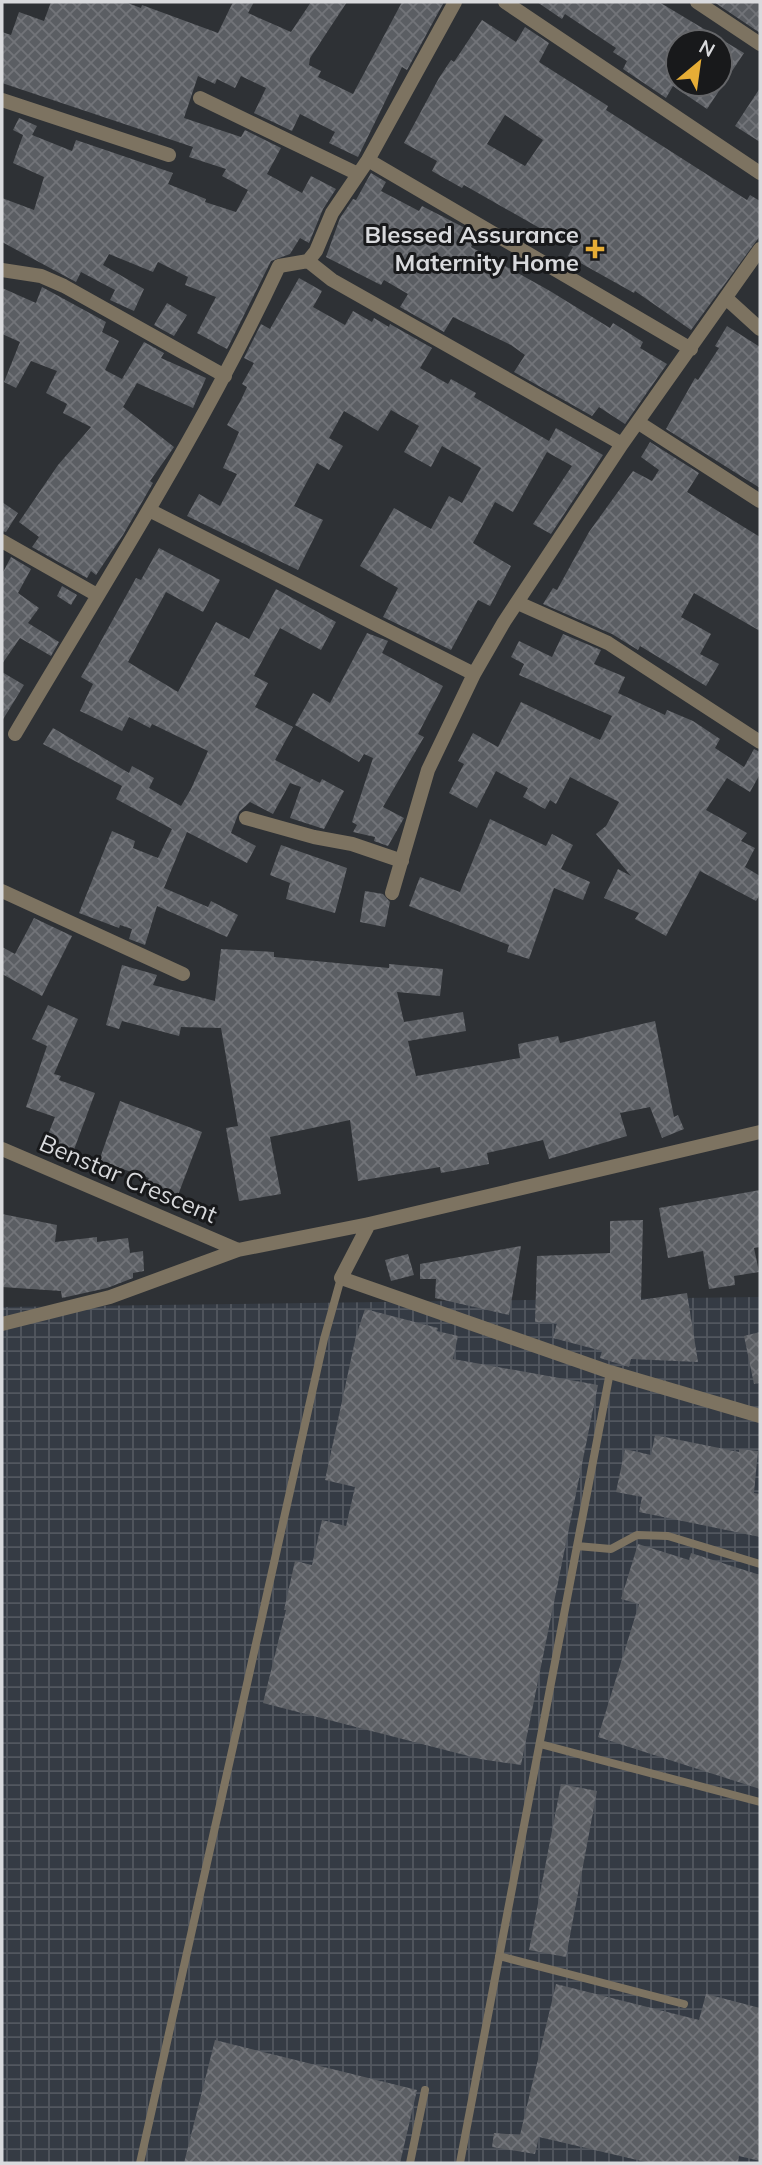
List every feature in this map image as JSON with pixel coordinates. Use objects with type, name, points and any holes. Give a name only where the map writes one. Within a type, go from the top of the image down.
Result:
[{"type":"street","points":[[15,734],[97,595],[151,511],[225,376],[279,266],[308,261],[316,251],[332,213],[368,160],[440,24],[455,2]]},
{"type":"street","points":[[505,2],[760,173]]},
{"type":"street","points":[[697,2],[760,44]]},
{"type":"street","points":[[200,99],[358,174]]},
{"type":"street","points":[[2,100],[169,155]]},
{"type":"street","points":[[368,160],[691,349]]},
{"type":"street","points":[[392,893],[428,770],[474,674],[622,444],[760,249]]},
{"type":"street","points":[[308,261],[332,280],[622,444]]},
{"type":"street","points":[[2,270],[41,276],[64,286],[225,376]]},
{"type":"street","points":[[727,299],[760,329]]},
{"type":"street","points":[[639,422],[760,501]]},
{"type":"street","points":[[151,511],[474,674]]},
{"type":"street","points":[[2,541],[97,595]]},
{"type":"street","points":[[518,603],[608,643],[760,742]]},
{"type":"street","points":[[246,818],[314,837],[352,844],[402,861]]},
{"type":"street","points":[[2,891],[183,974]]},
{"type":"street","points":[[2,1324],[110,1297],[238,1250],[369,1224],[760,1132]]},
{"type":"street","name":"Benstar Crescent","points":[[2,1149],[238,1250]]},
{"type":"street","points":[[369,1224],[341,1278],[610,1372],[760,1416]]},
{"type":"lane","points":[[140,2163],[174,2021],[240,1708],[324,1339],[341,1278]]},
{"type":"lane","points":[[460,2163],[610,1372]]},
{"type":"lane","points":[[577,1546],[611,1549],[637,1535],[668,1536],[760,1564]]},
{"type":"lane","points":[[540,1744],[760,1802]]},
{"type":"lane","points":[[499,1956],[684,2004]]},
{"type":"lane","points":[[410,2163],[425,2090]]},
{"type":"shaded area","points":[[760,1297],[760,2163],[2,2163],[2,1307]]},
{"type":"building","points":[[51,2],[125,2],[141,8],[142,5],[218,33],[233,2],[254,2],[248,13],[291,32],[311,2],[347,2],[310,58],[309,65],[321,71],[318,77],[353,94],[402,2],[444,2],[407,70],[402,67],[358,157],[329,143],[335,132],[300,114],[292,131],[254,113],[266,88],[241,76],[235,88],[217,79],[215,84],[198,76],[184,118],[241,137],[245,130],[281,148],[267,174],[302,193],[311,176],[336,189],[323,209],[309,243],[300,238],[290,254],[271,261],[227,349],[197,333],[216,297],[185,285],[188,277],[158,262],[153,272],[109,254],[103,265],[144,289],[134,311],[110,300],[115,290],[81,272],[76,282],[2,242],[2,198],[34,210],[44,177],[13,163],[23,135],[13,130],[19,118],[37,126],[32,135],[72,151],[76,140],[173,173],[168,184],[206,199],[205,202],[236,212],[248,190],[222,176],[226,169],[189,157],[193,147],[2,83],[2,32],[11,35],[19,12],[44,21]]},
{"type":"building","points":[[537,2],[659,2],[702,28],[664,28],[664,97],[623,69],[627,61],[613,52],[616,48],[565,14],[562,19]]},
{"type":"building","points":[[714,2],[760,2],[760,33]]},
{"type":"building","points":[[482,20],[516,42],[525,27],[549,43],[539,62],[608,106],[606,110],[747,200],[750,195],[760,201],[760,236],[691,330],[635,291],[634,293],[568,256],[573,247],[464,185],[462,188],[432,171],[437,161],[404,143],[439,78],[451,60],[454,62]],"holes":[[[505,115],[543,140],[525,166],[487,144]]]},
{"type":"building","points":[[734,47],[744,53],[734,68]]},
{"type":"building","points":[[760,88],[760,142],[735,126]]},
{"type":"building","points":[[691,98],[714,98],[707,109]]},
{"type":"building","points":[[371,173],[386,182],[381,191],[419,211],[422,206],[465,228],[477,236],[471,247],[610,328],[613,323],[643,342],[640,348],[667,364],[625,424],[599,407],[592,416],[514,372],[525,355],[511,345],[453,317],[444,332],[400,307],[408,294],[384,280],[381,285],[326,257],[340,218],[353,199],[356,200]]},
{"type":"building","points":[[299,278],[322,291],[313,307],[345,325],[353,311],[372,322],[374,318],[389,327],[390,324],[432,348],[420,368],[448,384],[451,379],[476,393],[474,397],[549,441],[556,428],[603,455],[551,534],[533,524],[572,466],[547,452],[513,512],[495,502],[473,543],[511,566],[490,606],[478,600],[451,650],[383,617],[398,588],[360,566],[394,508],[431,529],[449,496],[462,503],[481,468],[442,446],[431,467],[404,452],[419,426],[391,410],[378,431],[344,411],[329,438],[343,446],[329,470],[317,463],[294,506],[323,520],[298,570],[187,516],[199,494],[220,506],[237,474],[223,468],[239,432],[227,425],[247,387],[242,384],[254,363],[244,358],[261,324],[270,329]]},
{"type":"building","points":[[42,287],[106,322],[102,332],[119,341],[105,370],[122,379],[144,342],[164,353],[161,358],[206,378],[193,408],[137,383],[123,407],[174,447],[150,481],[153,483],[123,535],[96,575],[91,571],[87,578],[32,547],[39,537],[19,522],[58,465],[91,427],[63,413],[67,404],[46,393],[57,371],[31,361],[16,388],[4,382],[20,342],[2,334],[2,288],[36,303]]},
{"type":"building","points":[[167,303],[187,315],[174,336],[154,325]]},
{"type":"building","points":[[727,326],[760,347],[760,488],[666,429],[695,378],[698,380],[719,348],[715,346]]},
{"type":"building","points":[[650,442],[699,473],[687,492],[760,537],[760,631],[694,593],[681,617],[711,634],[700,654],[719,664],[706,686],[640,646],[638,650],[612,634],[543,604],[553,588],[557,590],[589,532],[633,471],[652,481],[659,470],[641,457]]},
{"type":"building","points":[[2,502],[18,513],[6,532],[2,531]]},
{"type":"building","points":[[159,548],[220,580],[203,612],[166,592],[128,662],[178,692],[216,622],[249,639],[276,589],[336,622],[321,650],[280,628],[254,676],[268,683],[255,707],[293,727],[275,760],[320,783],[322,779],[344,791],[324,829],[290,818],[301,787],[290,783],[273,814],[250,802],[239,812],[231,833],[256,846],[247,863],[187,832],[164,888],[208,907],[211,901],[238,915],[227,937],[157,906],[145,945],[129,939],[132,929],[120,925],[119,928],[79,913],[112,831],[135,841],[133,848],[158,858],[172,829],[116,799],[122,786],[43,744],[53,728],[129,773],[132,766],[154,778],[149,788],[181,806],[208,751],[152,724],[150,728],[129,717],[122,731],[80,711],[93,684],[81,677],[136,578],[141,580]]},
{"type":"building","points":[[11,557],[31,569],[18,593],[39,608],[28,623],[59,642],[51,656],[20,638],[2,664],[2,574]]},
{"type":"building","points":[[62,586],[77,595],[71,605],[57,596]]},
{"type":"building","points":[[367,633],[388,641],[382,653],[443,686],[418,734],[424,737],[383,807],[404,818],[388,846],[374,841],[375,837],[353,832],[357,825],[352,822],[373,758],[364,754],[359,762],[295,725],[313,693],[330,703]]},
{"type":"building","points":[[563,634],[601,650],[594,664],[625,677],[618,693],[665,715],[667,710],[693,721],[720,739],[715,748],[744,767],[754,749],[760,752],[760,774],[750,792],[727,778],[706,810],[747,833],[741,841],[755,848],[745,867],[760,876],[760,894],[756,901],[700,871],[666,936],[635,919],[639,913],[604,898],[618,869],[631,876],[596,834],[606,826],[619,802],[570,777],[556,804],[550,800],[545,809],[523,797],[528,788],[496,771],[477,808],[449,793],[464,764],[458,761],[473,733],[498,747],[521,702],[600,740],[612,716],[519,675],[524,664],[511,657],[519,641],[552,657]]},
{"type":"building","points":[[2,672],[24,685],[2,721]]},
{"type":"building","points":[[490,819],[546,846],[552,834],[573,845],[561,869],[590,882],[583,900],[554,888],[529,959],[507,952],[509,945],[409,906],[420,877],[460,892]]},
{"type":"building","points":[[281,845],[347,868],[335,913],[286,899],[290,883],[270,875]]},
{"type":"building","points":[[365,891],[383,894],[390,902],[385,927],[360,922]]},
{"type":"building","points":[[34,918],[72,936],[42,996],[2,974],[2,947],[15,954]]},
{"type":"building","points":[[221,949],[274,952],[274,957],[389,968],[389,964],[443,969],[440,996],[397,992],[404,1022],[463,1012],[466,1031],[408,1041],[416,1076],[520,1058],[518,1044],[558,1036],[560,1043],[655,1021],[674,1117],[678,1115],[684,1129],[662,1138],[650,1107],[620,1113],[627,1136],[549,1159],[543,1140],[487,1153],[489,1164],[441,1173],[440,1167],[358,1181],[350,1120],[270,1137],[281,1194],[239,1201],[226,1128],[238,1126],[221,1028],[181,1027],[179,1036],[122,1021],[119,1029],[106,1025],[122,965],[157,975],[153,985],[215,1001]]},
{"type":"building","points":[[48,1005],[78,1019],[54,1074],[61,1076],[59,1080],[95,1093],[72,1155],[44,1145],[55,1117],[26,1107],[47,1046],[32,1039]]},
{"type":"building","points":[[120,1101],[202,1132],[178,1195],[146,1183],[149,1178],[99,1161]]},
{"type":"building","points":[[760,1190],[760,1247],[754,1248],[759,1272],[734,1276],[735,1285],[709,1289],[703,1251],[668,1258],[659,1208]]},
{"type":"building","points":[[2,1214],[57,1225],[55,1242],[97,1237],[97,1242],[128,1238],[130,1253],[143,1251],[144,1271],[133,1273],[133,1278],[107,1288],[62,1298],[61,1291],[2,1287]]},
{"type":"building","points":[[643,1220],[641,1300],[687,1293],[698,1362],[631,1359],[629,1367],[600,1358],[602,1351],[553,1338],[557,1323],[535,1322],[537,1256],[610,1253],[610,1221]]},
{"type":"building","points":[[521,1246],[509,1315],[435,1298],[436,1279],[420,1279],[420,1264]]},
{"type":"building","points":[[408,1254],[414,1275],[391,1281],[385,1260]]},
{"type":"building","points":[[365,1309],[438,1328],[437,1331],[458,1336],[453,1359],[598,1385],[521,1765],[480,1759],[263,1703],[295,1561],[312,1565],[322,1520],[346,1526],[355,1487],[325,1480],[356,1336]]},
{"type":"building","points":[[760,1332],[760,1383],[754,1384],[744,1336]]},
{"type":"building","points":[[655,1435],[739,1452],[739,1449],[758,1451],[754,1493],[760,1494],[760,1537],[639,1512],[642,1497],[616,1492],[625,1449],[651,1455]]},
{"type":"building","points":[[638,1544],[689,1560],[691,1553],[760,1575],[760,1789],[598,1737],[639,1604],[621,1599]]},
{"type":"building","points":[[561,1784],[597,1791],[566,1957],[529,1950]]},
{"type":"building","points":[[556,1984],[699,2020],[706,1994],[760,2008],[760,2161],[739,2156],[738,2163],[650,2163],[539,2137],[535,2154],[492,2147],[494,2133],[520,2135]]},
{"type":"building","points":[[215,2040],[417,2090],[400,2163],[184,2163]]},
{"type":"place","name":"Blessed Assurance Maternity Home","points":[[595,249]]}]
